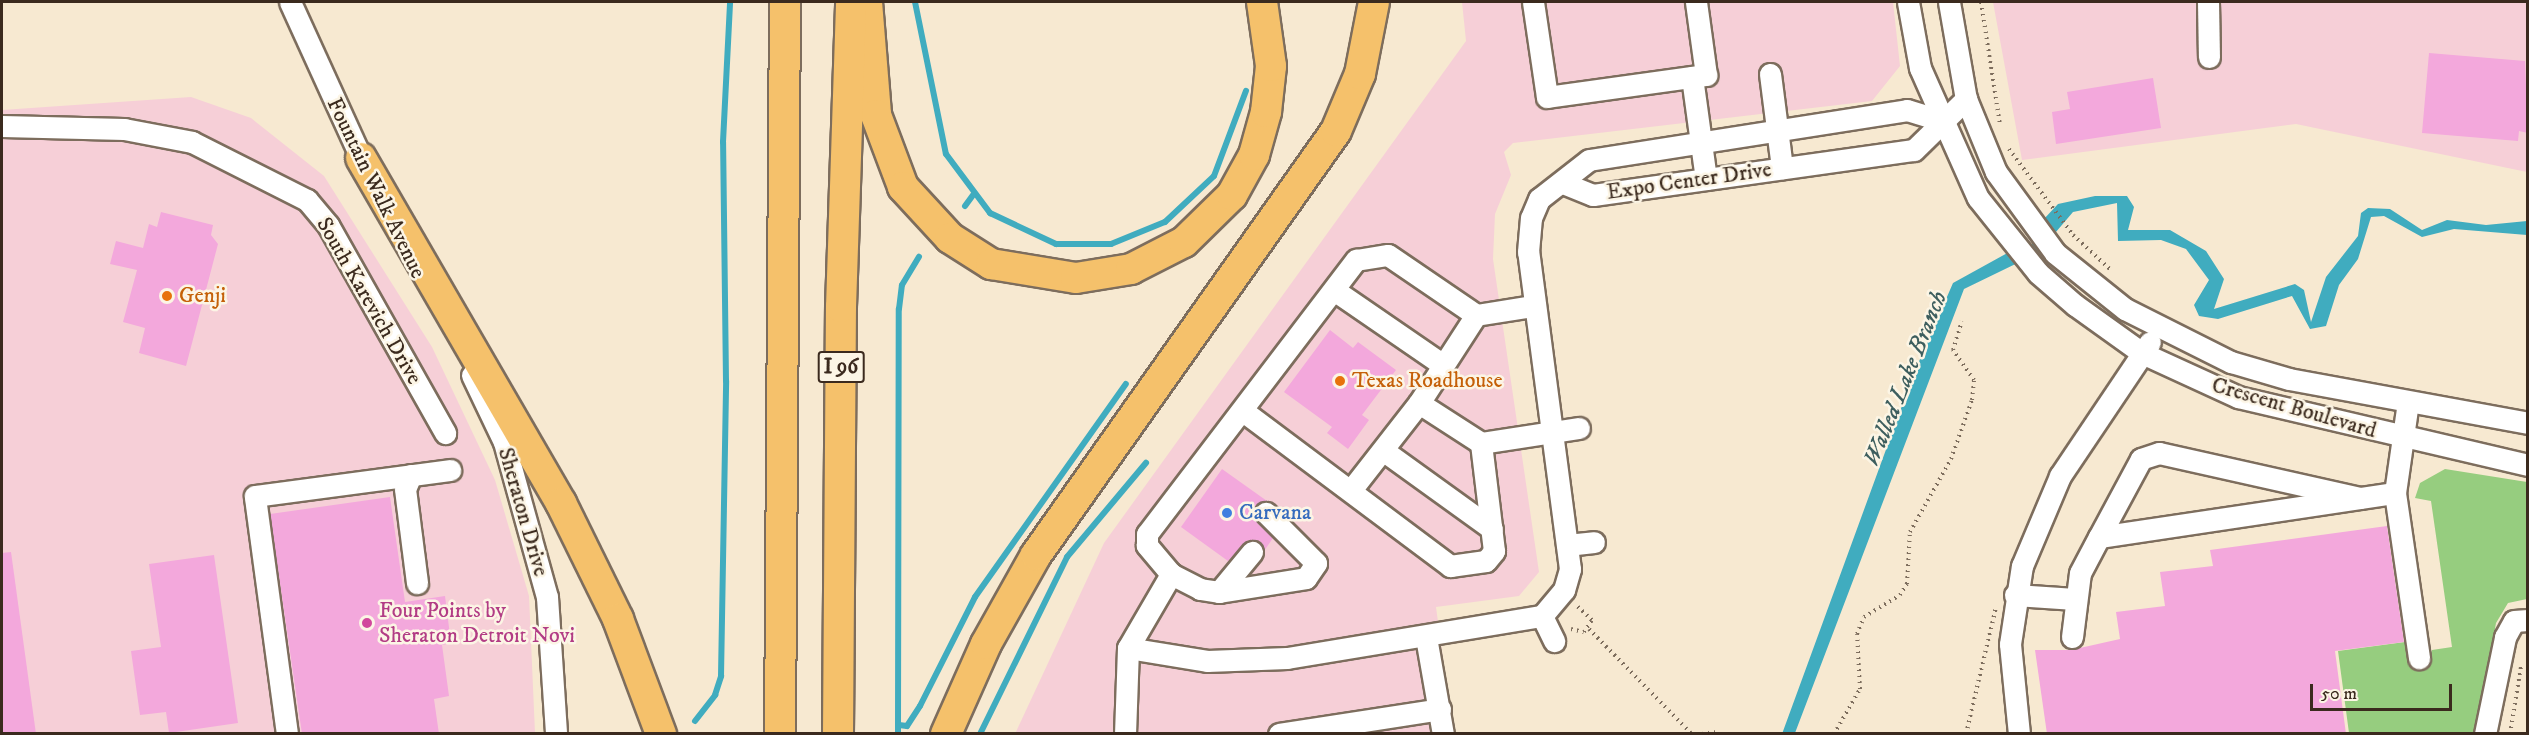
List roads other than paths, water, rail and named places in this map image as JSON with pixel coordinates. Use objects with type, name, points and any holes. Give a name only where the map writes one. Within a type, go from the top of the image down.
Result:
[{"type":"highway","points":[[771,2],[784,62]]},
{"type":"highway","name":"I 96","points":[[780,734],[785,2]]},
{"type":"highway","name":"I 96","points":[[837,734],[841,307],[851,2]]},
{"type":"highway","points":[[867,2],[876,115],[903,187],[950,238],[992,264],[1076,278],[1131,269],[1184,242],[1232,195],[1254,155],[1266,112],[1271,66],[1262,2]]},
{"type":"highway","points":[[946,734],[986,644],[1036,555],[1336,130],[1360,74],[1374,2]]},
{"type":"highway","points":[[361,158],[561,503],[618,619],[661,734]]},
{"type":"street","name":"Fountain Walk Avenue","points":[[290,2],[383,212],[470,370]]},
{"type":"street","points":[[1533,2],[1547,97],[1706,75],[1696,2]]},
{"type":"street","name":"Crescent Boulevard","points":[[1908,2],[1919,64],[1939,120],[1978,198],[2038,273],[2075,305],[2142,353],[2238,397],[2528,465]]},
{"type":"street","name":"Crescent Boulevard","points":[[1949,2],[1966,99],[2004,186],[2055,253],[2092,285],[2159,328],[2231,362],[2289,379],[2528,423]]},
{"type":"street","points":[[2208,2],[2210,57]]},
{"type":"street","points":[[1770,74],[1782,168]]},
{"type":"street","points":[[1692,77],[1706,179]]},
{"type":"street","name":"Expo Center Drive","points":[[1939,120],[1907,110],[1589,160],[1563,183],[1593,195],[1914,150],[1939,120],[1966,99]]},
{"type":"street","name":"South Karevich Drive","points":[[2,126],[124,129],[192,142],[307,200],[328,225],[445,433]]},
{"type":"street","points":[[1128,648],[1226,661],[1287,658],[1426,637],[1542,616],[1564,590],[1567,545],[1533,306],[1531,218],[1539,199],[1563,183]]},
{"type":"street","points":[[1266,513],[1304,545],[1316,563],[1313,573],[1219,592],[1200,589],[1171,573],[1147,545],[1147,534],[1356,260],[1388,255],[1476,315],[1533,306]]},
{"type":"street","points":[[1334,290],[1443,365]]},
{"type":"street","points":[[1351,490],[1384,451],[1419,403],[1476,315]]},
{"type":"street","points":[[2019,734],[2010,644],[2015,595],[2037,520],[2060,476],[2159,328]]},
{"type":"street","name":"Sheraton Drive","points":[[470,370],[504,442],[547,597],[556,734]]},
{"type":"street","points":[[2408,402],[2395,493],[2419,658]]},
{"type":"street","points":[[1419,403],[1481,443],[1579,428]]},
{"type":"street","points":[[1243,411],[1450,566],[1486,561],[1494,551],[1481,443]]},
{"type":"street","points":[[1384,451],[1492,529]]},
{"type":"street","points":[[2072,637],[2075,599],[2099,537],[2141,459],[2159,453],[2360,498]]},
{"type":"street","points":[[287,734],[255,496],[450,470]]},
{"type":"street","points":[[411,475],[405,489],[417,583]]},
{"type":"street","points":[[2099,537],[2395,493]]},
{"type":"street","points":[[1567,545],[1594,542]]},
{"type":"street","points":[[1219,592],[1252,552]]},
{"type":"street","points":[[1125,734],[1128,648],[1171,573]]},
{"type":"street","points":[[2015,595],[2075,599]]},
{"type":"street","points":[[1542,616],[1554,641]]},
{"type":"street","points":[[2485,734],[2505,637],[2514,621],[2528,620]]},
{"type":"street","points":[[1426,637],[1443,734]]},
{"type":"street","points":[[1279,734],[1440,709]]},
{"type":"water","points":[[2095,196],[2127,196],[2134,207],[2128,230],[2170,230],[2206,251],[2224,279],[2214,309],[2295,284],[2304,290],[2311,322],[2326,277],[2358,236],[2361,213],[2368,208],[2390,209],[2422,230],[2447,220],[2486,225],[2527,221],[2527,235],[2454,229],[2422,237],[2384,216],[2371,217],[2358,259],[2339,285],[2326,326],[2310,329],[2292,296],[2218,319],[2199,316],[2194,305],[2209,280],[2186,249],[2161,240],[2118,241],[2117,203],[2073,212],[2038,253],[1964,289],[1795,733],[1782,734],[1914,373],[1953,283],[2011,251],[2030,248],[2043,220],[2058,204]]},
{"type":"waterway","points":[[695,721],[715,695],[721,676],[726,381],[723,142],[730,2]]},
{"type":"waterway","points":[[915,2],[946,154],[990,213],[1056,244],[1111,244],[1165,222],[1214,176],[1246,91]]},
{"type":"waterway","points":[[965,206],[973,195]]},
{"type":"waterway","points":[[898,734],[899,309],[902,285],[919,257]]},
{"type":"waterway","points":[[899,725],[907,726],[920,706],[975,597],[1126,384]]},
{"type":"waterway","points":[[980,734],[1067,557],[1146,463]]},
{"type":"place","name":"Genji","points":[[167,296]]},
{"type":"place","name":"Texas Roadhouse","points":[[1340,381]]},
{"type":"place","name":"Carvana","points":[[1227,513]]},
{"type":"place","name":"Four Points by Sheraton Detroit Novi","points":[[367,623]]},
{"type":"water label","name":"Walled Lake Branch","points":[[1906,379]]}]
